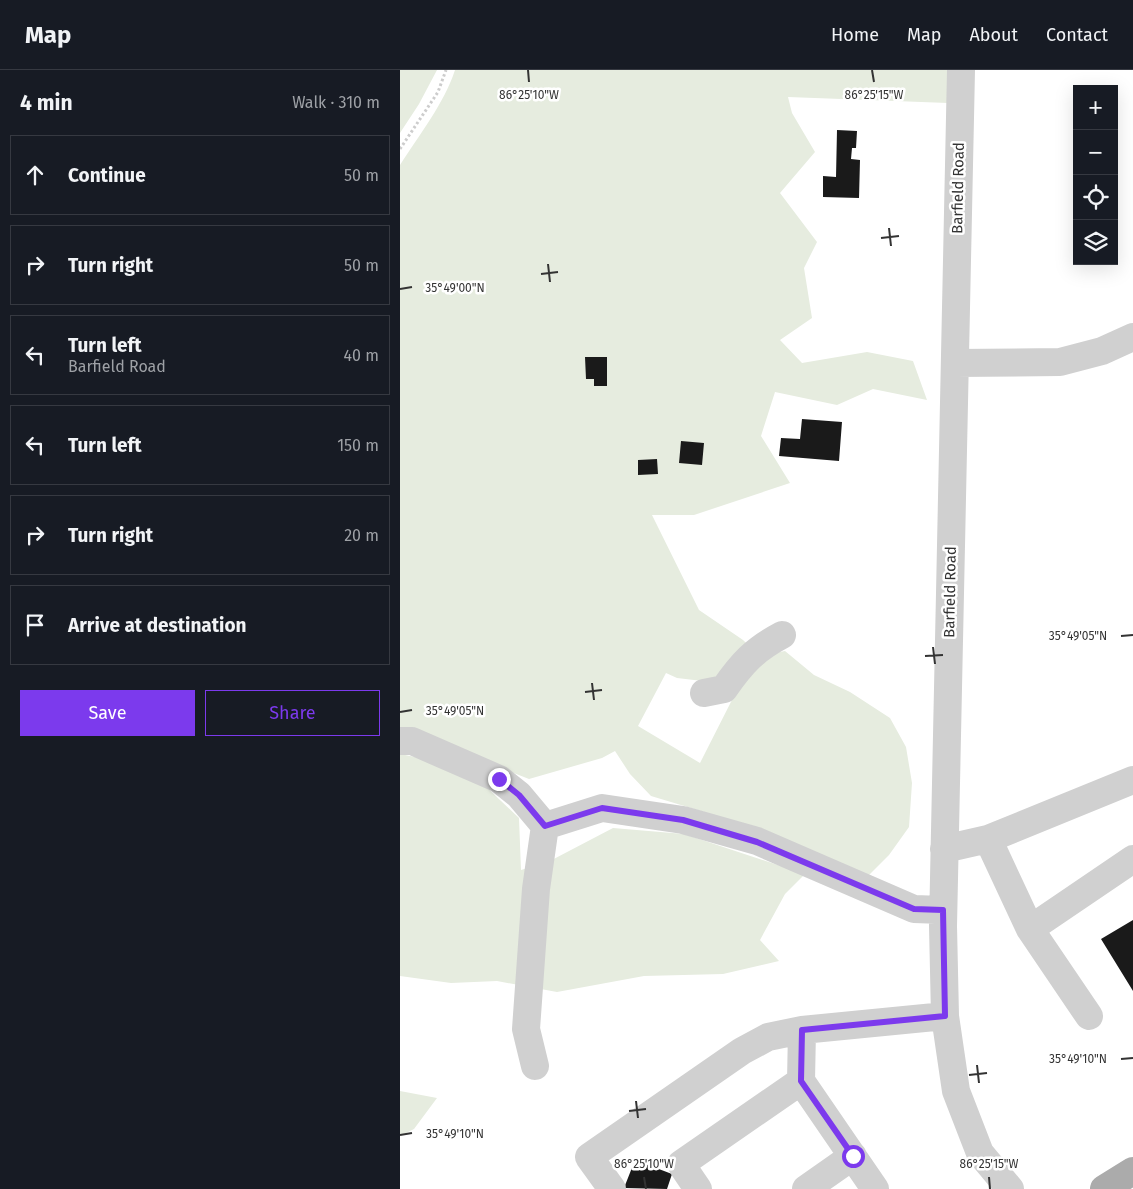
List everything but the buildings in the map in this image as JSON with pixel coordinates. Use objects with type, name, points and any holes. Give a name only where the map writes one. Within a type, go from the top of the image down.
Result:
[{"type":"main road","points":[[1104,1189],[1133,1170]]},
{"type":"street","name":"Barfield Road","points":[[961,70],[944,849],[945,1016],[956,1091],[980,1153],[1010,1189]]},
{"type":"street","points":[[954,363],[1060,362],[1102,351],[1133,337]]},
{"type":"street","points":[[704,693],[724,689],[740,666],[758,648],[782,635]]},
{"type":"street","points":[[400,741],[412,741],[499,779],[519,795],[545,826],[536,889],[526,1029],[535,1066]]},
{"type":"street","points":[[944,849],[988,838],[1133,780]]},
{"type":"street","points":[[545,826],[602,808],[683,820],[757,842],[914,909],[943,910]]},
{"type":"street","points":[[988,838],[1030,929],[1089,1016]]},
{"type":"street","points":[[1030,929],[1133,859]]},
{"type":"street","points":[[612,1189],[589,1157],[742,1051],[768,1037],[802,1030],[945,1016]]},
{"type":"street","points":[[802,1030],[801,1081],[875,1189]]},
{"type":"street","points":[[698,1189],[681,1164],[801,1081]]},
{"type":"street","points":[[822,1184],[853,1156]]},
{"type":"path","points":[[400,149],[438,92],[446,70]]},
{"type":"shaded area","points":[[400,70],[437,70],[419,104],[400,133]]},
{"type":"shaded area","points":[[455,70],[948,70],[948,103],[788,97],[792,113],[815,152],[780,193],[817,242],[804,268],[812,318],[780,340],[802,363],[867,352],[913,361],[927,400],[873,389],[837,405],[775,392],[761,436],[790,483],[694,515],[652,515],[699,610],[743,640],[760,656],[785,651],[814,675],[850,692],[890,718],[906,747],[912,783],[909,827],[889,855],[863,881],[751,826],[651,796],[630,774],[615,751],[602,758],[529,779],[400,729],[400,165],[451,82]],"holes":[[[666,673],[677,678],[711,682],[735,694],[700,763],[638,726]]]},
{"type":"shaded area","points":[[400,754],[425,759],[481,782],[519,818],[521,870],[548,862],[613,828],[684,834],[805,874],[785,894],[760,940],[779,961],[723,974],[644,976],[557,992],[497,981],[451,983],[400,976]]},
{"type":"shaded area","points":[[400,1091],[437,1098],[414,1129],[400,1136]]},
{"type":"route","points":[[499,779],[519,795],[545,826],[602,808],[683,820],[757,842],[914,909],[943,910],[945,1016],[878,1021],[802,1030],[801,1081],[853,1156]]}]
